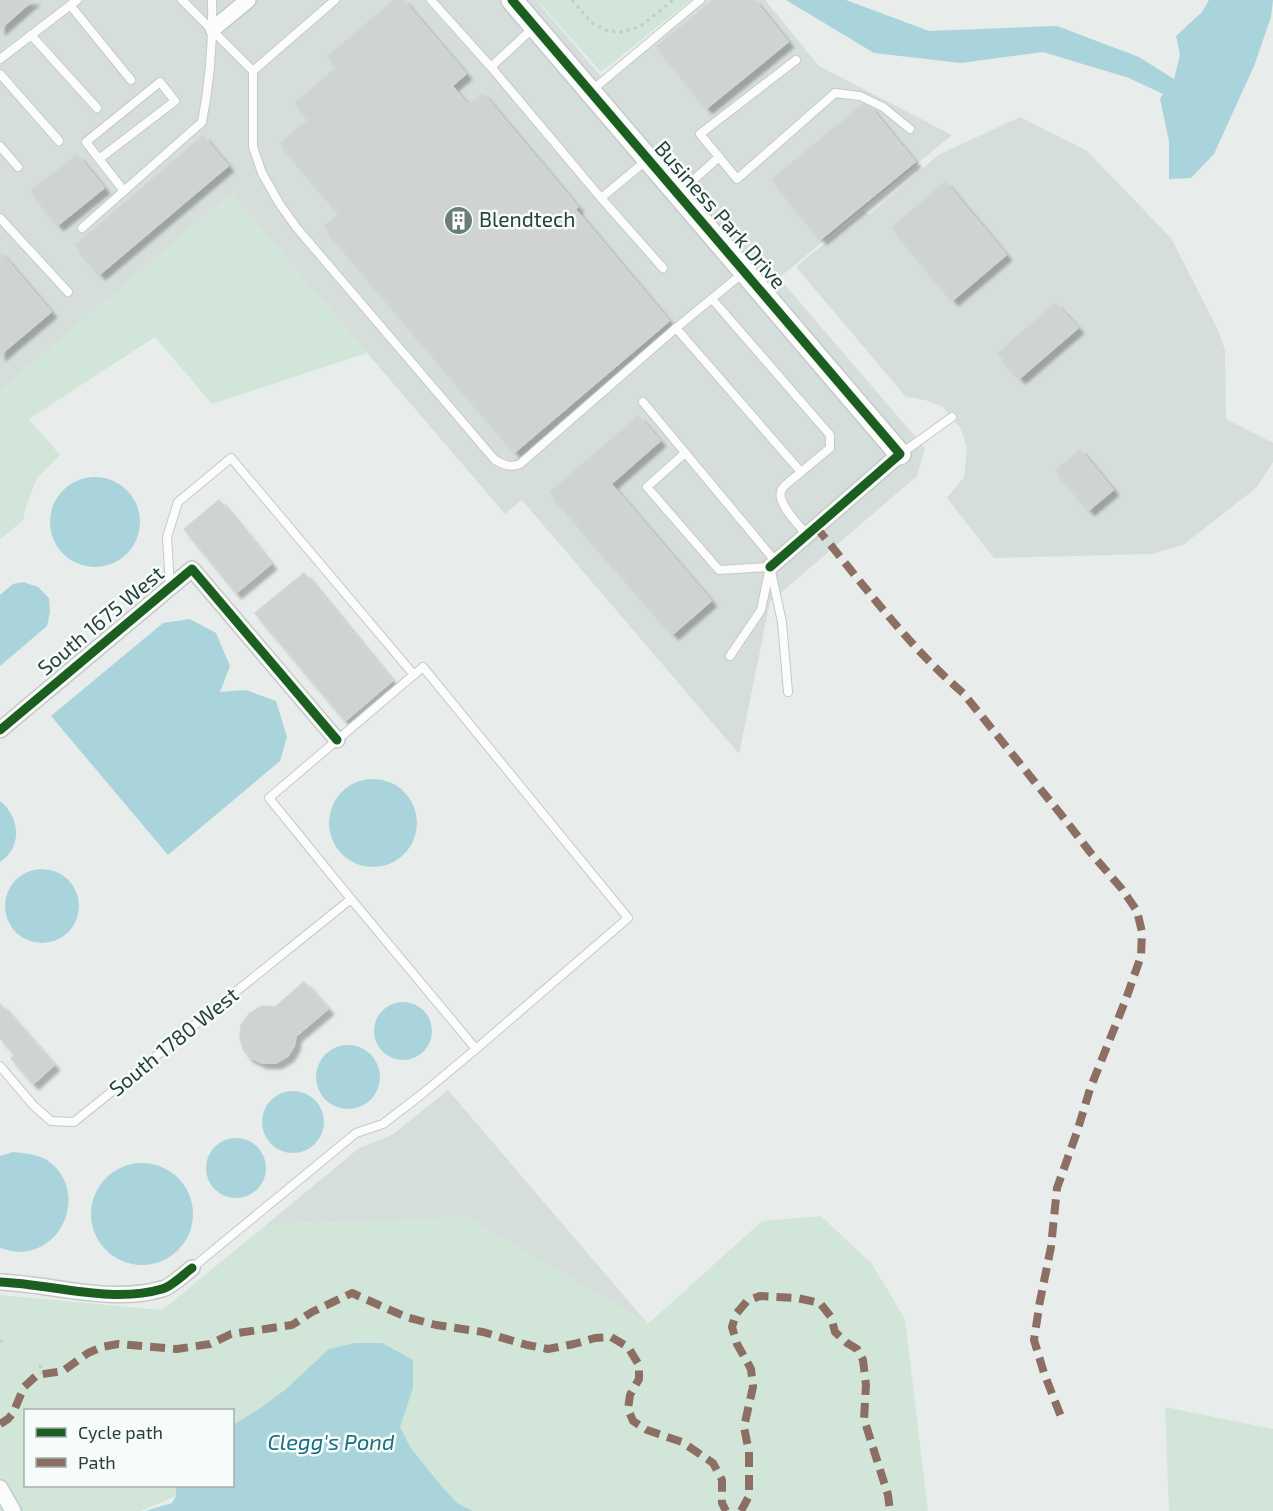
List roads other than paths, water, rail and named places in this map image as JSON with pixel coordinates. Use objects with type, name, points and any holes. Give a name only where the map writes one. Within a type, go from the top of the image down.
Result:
[{"type":"street","points":[[213,30],[248,0]]},
{"type":"street","name":"Business Park Drive","points":[[512,0],[900,454]]},
{"type":"street","points":[[773,565],[900,454]]},
{"type":"street","name":"South 1675 West","points":[[0,730],[192,568],[338,740]]},
{"type":"street","points":[[0,1282],[124,1295],[164,1289],[192,1268]]},
{"type":"street","points":[[0,1488],[13,1511]]},
{"type":"lane","points":[[182,0],[253,71],[253,147],[262,173],[279,203],[296,227],[495,460],[504,465],[520,464],[676,328],[745,272]]},
{"type":"lane","points":[[82,228],[202,122],[213,30],[212,0]]},
{"type":"lane","points":[[253,71],[335,0]]},
{"type":"lane","points":[[431,0],[663,268]]},
{"type":"lane","points":[[591,92],[700,0]]},
{"type":"lane","points":[[0,59],[74,2],[131,81]]},
{"type":"lane","points":[[491,67],[534,26]]},
{"type":"lane","points":[[31,35],[97,108]]},
{"type":"lane","points":[[796,60],[700,134],[737,178],[835,93],[860,96],[884,107],[910,129]]},
{"type":"lane","points":[[0,74],[59,141]]},
{"type":"lane","points":[[99,159],[175,101],[160,82],[86,142],[99,159],[124,191]]},
{"type":"lane","points":[[0,146],[18,167]]},
{"type":"lane","points":[[678,194],[718,158]]},
{"type":"lane","points":[[601,198],[648,159]]},
{"type":"lane","points":[[0,218],[68,292]]},
{"type":"lane","points":[[712,299],[830,435],[830,448],[782,489],[780,495],[782,503],[807,535]]},
{"type":"lane","points":[[676,328],[801,472]]},
{"type":"lane","points":[[642,402],[773,565],[782,622],[788,692]]},
{"type":"lane","points":[[900,454],[952,417]]},
{"type":"lane","points":[[685,453],[647,487],[719,570],[773,565]]},
{"type":"lane","points":[[170,587],[167,537],[178,502],[231,458],[414,675]]},
{"type":"lane","points":[[730,656],[760,610],[773,565]]},
{"type":"lane","points":[[192,1268],[356,1133],[383,1124],[422,1095],[476,1049],[628,918],[423,667],[268,798],[476,1049]]},
{"type":"lane","name":"South 1780 West","points":[[0,1066],[33,1105],[51,1121],[75,1122],[351,899]]},
{"type":"water","points":[[786,0],[846,0],[929,31],[1057,26],[1139,57],[1174,79],[1180,55],[1176,36],[1202,12],[1209,0],[1273,0],[1271,17],[1254,66],[1214,154],[1191,178],[1169,179],[1169,141],[1160,99],[1163,94],[1129,78],[1043,52],[961,63],[874,53]]},
{"type":"water","points":[[95,477],[112,480],[127,490],[137,505],[140,522],[137,539],[127,554],[112,564],[95,567],[78,564],[63,554],[53,539],[50,522],[53,505],[63,490],[78,480]]},
{"type":"water","points":[[23,582],[38,587],[49,598],[50,612],[47,626],[0,666],[0,595],[13,584]]},
{"type":"water","points":[[190,619],[216,633],[230,666],[220,692],[246,690],[276,701],[287,737],[280,761],[168,855],[51,716],[163,623]]},
{"type":"water","points":[[364,779],[382,779],[398,786],[410,798],[417,814],[417,832],[410,848],[398,860],[382,867],[364,867],[348,860],[336,848],[329,832],[329,814],[336,798],[348,786]]},
{"type":"water","points":[[0,801],[12,815],[16,832],[13,848],[0,862]]},
{"type":"water","points":[[42,869],[56,872],[68,880],[76,892],[79,906],[76,920],[68,932],[56,940],[42,943],[28,940],[16,932],[8,920],[5,906],[8,892],[16,880],[28,872]]},
{"type":"water","points":[[397,1002],[409,1002],[424,1010],[432,1025],[432,1037],[424,1052],[409,1060],[397,1060],[382,1052],[374,1037],[374,1025],[382,1010]]},
{"type":"water","points":[[348,1045],[366,1051],[374,1059],[380,1077],[374,1095],[366,1103],[348,1109],[330,1103],[322,1095],[316,1077],[322,1059],[330,1051]]},
{"type":"water","points":[[293,1091],[315,1100],[324,1122],[315,1144],[293,1153],[271,1144],[262,1122],[271,1100]]},
{"type":"water","points":[[236,1138],[257,1147],[266,1168],[257,1189],[236,1198],[215,1189],[206,1168],[215,1147]]},
{"type":"water","points":[[13,1152],[45,1159],[58,1170],[66,1184],[69,1200],[60,1229],[49,1241],[35,1249],[18,1252],[0,1248],[0,1156]]},
{"type":"water","points":[[142,1163],[162,1167],[178,1178],[189,1194],[193,1214],[189,1234],[178,1250],[162,1261],[142,1265],[122,1261],[106,1250],[95,1234],[91,1214],[95,1194],[106,1178],[122,1167]]},
{"type":"water","name":"Clegg's Pond","points":[[355,1343],[382,1343],[413,1360],[413,1388],[400,1427],[410,1447],[442,1487],[457,1503],[473,1511],[145,1511],[172,1503],[176,1496],[176,1487],[234,1487],[234,1424],[286,1389],[329,1349]]},
{"type":"place","name":"Blendtech","points":[[458,220]]}]
